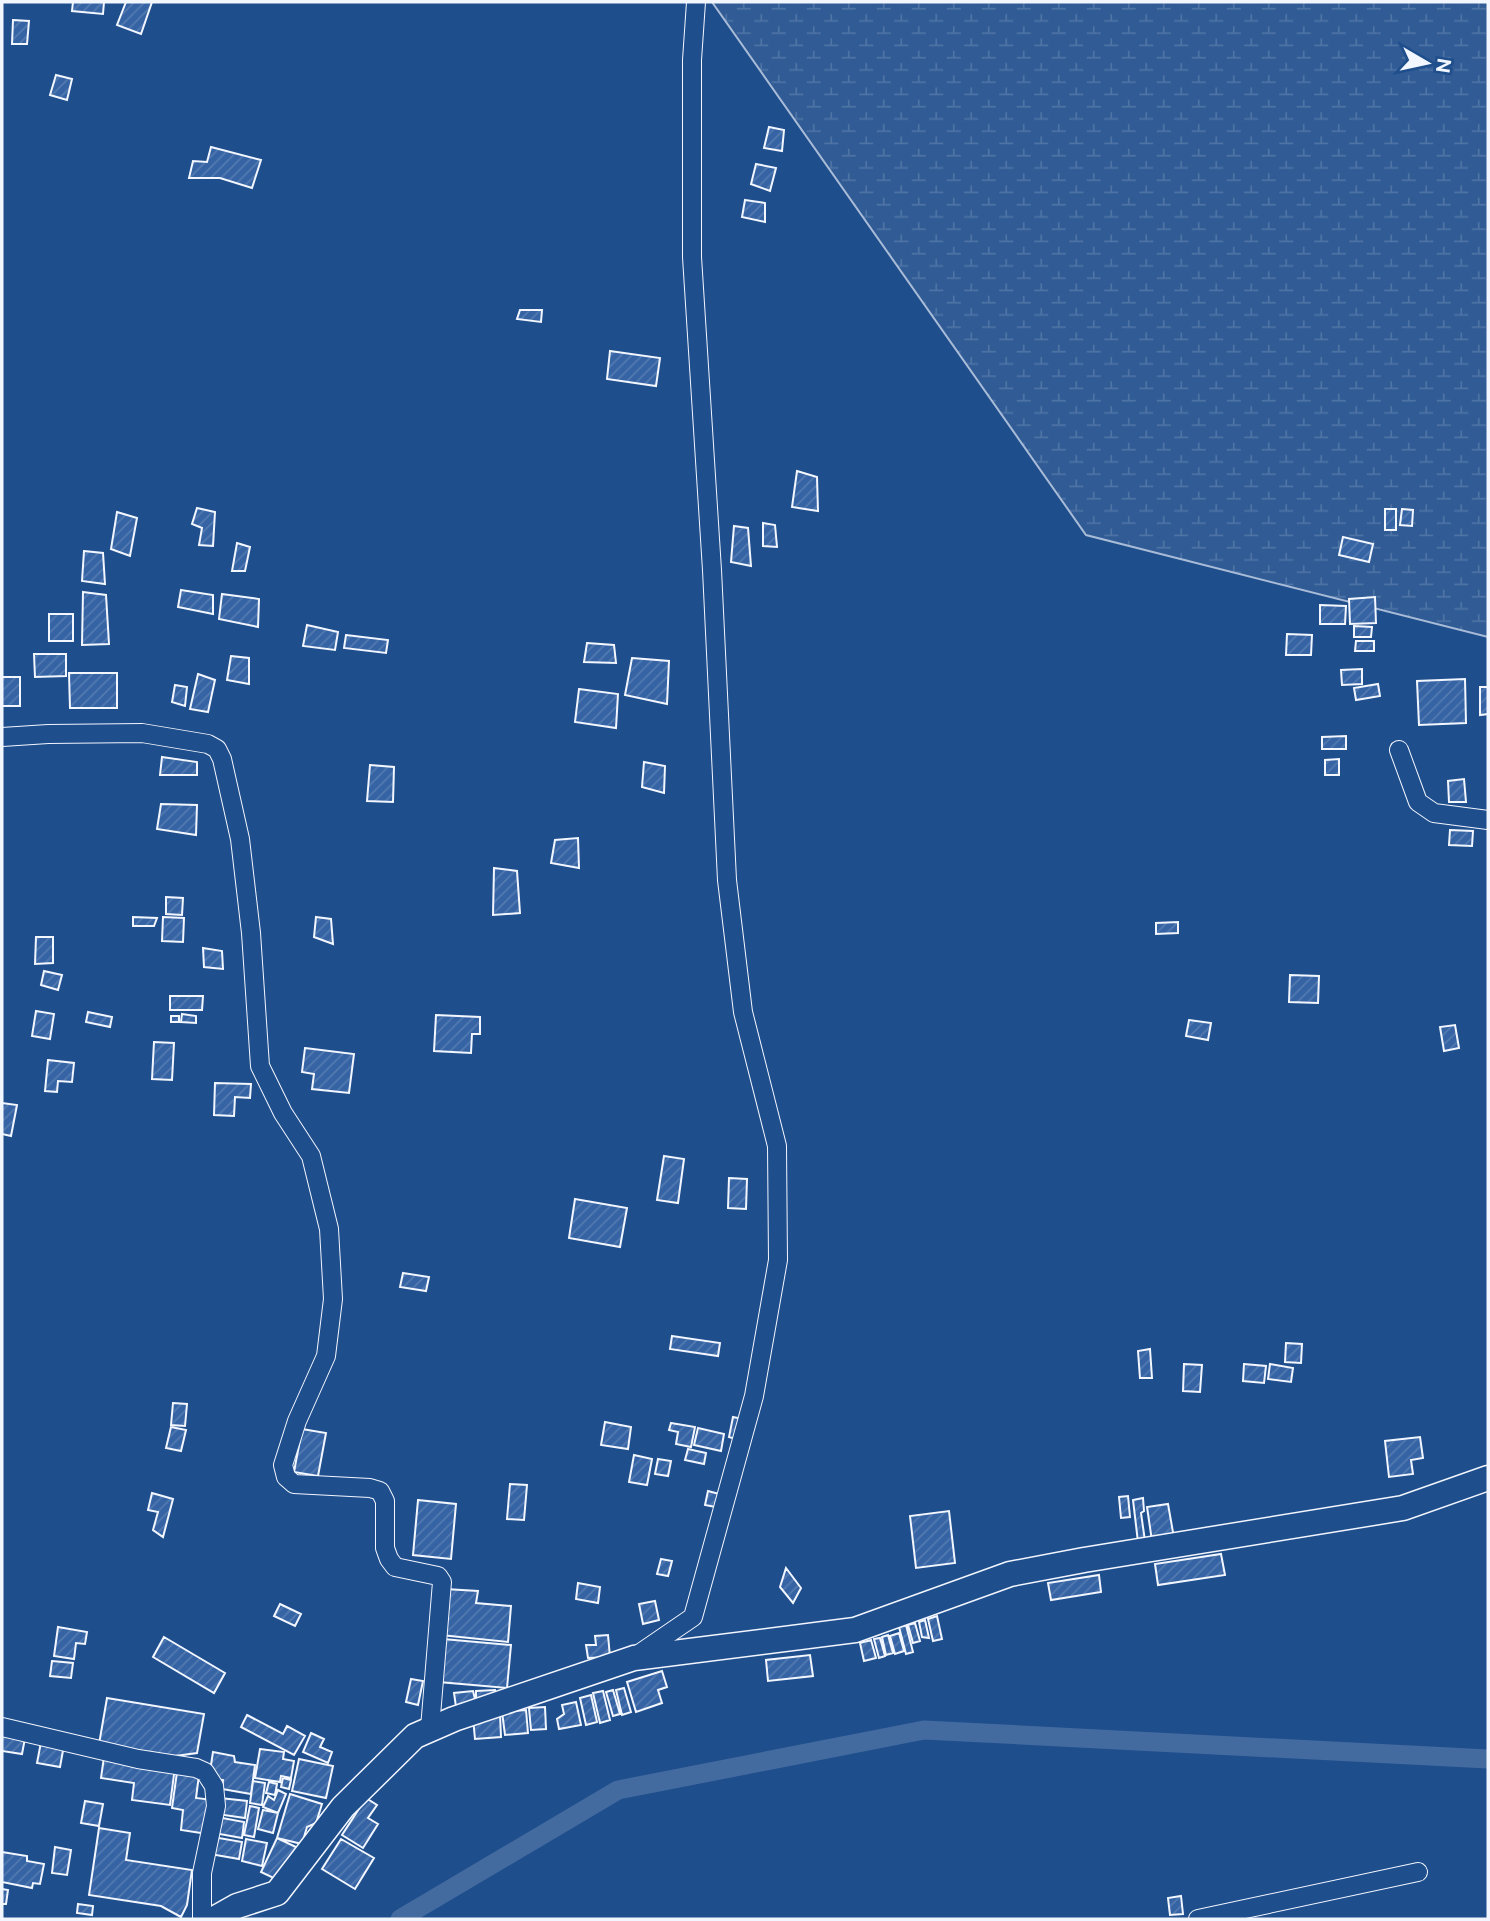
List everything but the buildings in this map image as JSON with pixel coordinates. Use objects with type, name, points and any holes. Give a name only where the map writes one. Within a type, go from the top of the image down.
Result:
[{"type":"street","points":[[634,1658],[693,1617],[754,1396],[778,1260],[777,1146],[743,1012],[727,880],[712,570],[692,257],[692,60],[696,2]]},
{"type":"street","points":[[2,737],[142,733],[208,744],[217,749],[222,759],[240,839],[251,933],[260,1066],[283,1113],[312,1156],[329,1229],[333,1299],[326,1356],[297,1421],[283,1465],[286,1477],[294,1484],[370,1488],[380,1491],[385,1501],[385,1548],[389,1559],[395,1567],[438,1576],[442,1582],[429,1728]]},
{"type":"street","points":[[1399,750],[1418,802],[1434,813],[1488,820]]},
{"type":"street","points":[[214,1919],[237,1906],[277,1893],[342,1807],[415,1736],[429,1728],[634,1658],[855,1630],[1010,1574],[1403,1508],[1488,1478]]},
{"type":"street","points":[[2,1727],[205,1772],[214,1786],[216,1806],[202,1873],[202,1919]]},
{"type":"street","points":[[1198,1919],[1418,1872]]},
{"type":"green space","points":[[712,2],[1488,2],[1488,637],[1086,535]]},
{"type":"waterway","points":[[400,1919],[618,1790],[924,1730],[1488,1759]]}]
